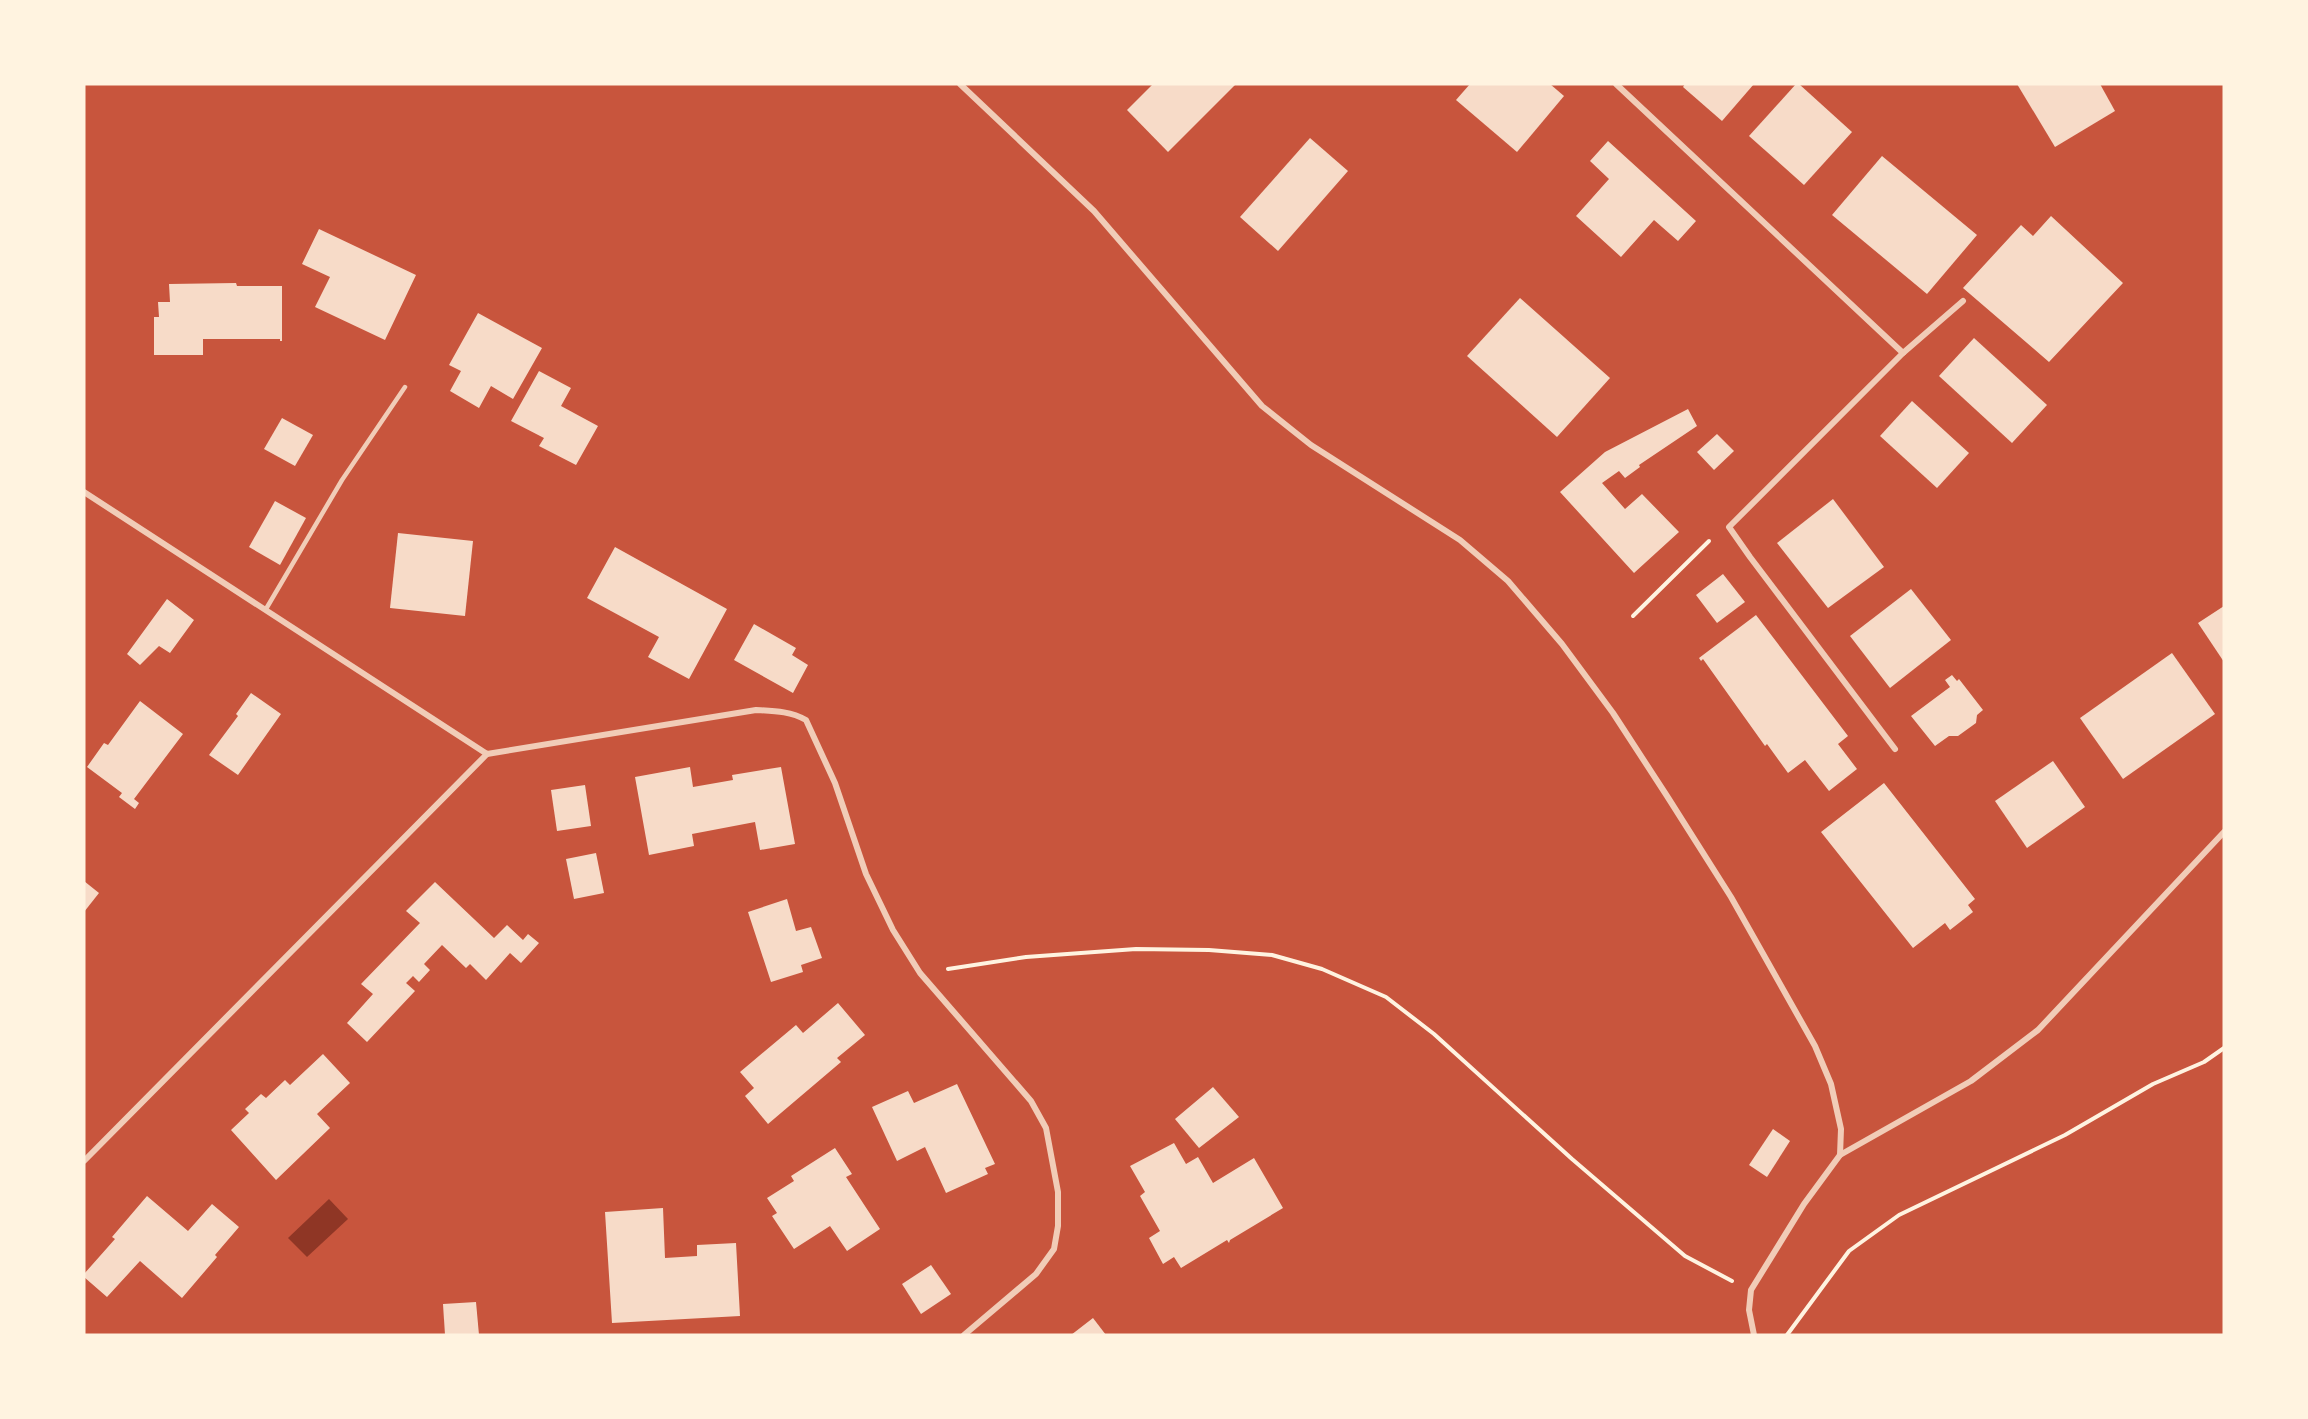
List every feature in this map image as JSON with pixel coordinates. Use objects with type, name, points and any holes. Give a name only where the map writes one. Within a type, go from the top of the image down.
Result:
[{"type":"street","points":[[960,84],[1094,211],[1262,406],[1311,445],[1460,540],[1501,574],[1525,598],[1613,713],[1731,897],[1785,991],[1815,1046],[1831,1084],[1841,1129],[1840,1155]]},
{"type":"street","points":[[1616,84],[1904,353]]},
{"type":"street","points":[[1895,749],[1729,527],[1904,353],[1963,301]]},
{"type":"street","points":[[84,492],[487,754]]},
{"type":"street","points":[[84,1161],[487,754],[756,711],[781,711],[806,720],[812,731],[835,783],[866,873],[893,930],[920,973],[1031,1101],[1046,1128],[1058,1192],[1058,1226],[1054,1249],[1036,1274],[964,1335]]},
{"type":"street","points":[[1754,1335],[1749,1310],[1751,1290],[1804,1204],[1840,1155],[1971,1081],[2038,1030],[2224,832]]},
{"type":"lane","points":[[266,609],[342,480],[405,387]]},
{"type":"path","points":[[1633,616],[1714,536],[1729,527]]},
{"type":"path","points":[[920,973],[1026,957],[1136,949],[1209,950],[1272,955],[1322,969],[1386,997],[1434,1034],[1572,1159],[1685,1256],[1751,1290]]},
{"type":"path","points":[[1787,1335],[1849,1251],[1899,1215],[2065,1135],[2152,1084],[2204,1062],[2224,1048]]},
{"type":"shaded area","points":[[329,1199],[348,1219],[307,1257],[288,1238]]},
{"type":"building","points":[[1153,84],[1236,84],[1168,152],[1127,110]]},
{"type":"building","points":[[1470,84],[1550,84],[1564,96],[1517,152],[1456,100]]},
{"type":"building","points":[[1685,84],[1754,84],[1722,121],[1683,87]]},
{"type":"building","points":[[1796,84],[1799,84],[1852,132],[1804,185],[1749,136]]},
{"type":"building","points":[[2017,84],[2100,84],[2115,111],[2055,147]]},
{"type":"building","points":[[1310,138],[1348,171],[1278,251],[1240,217]]},
{"type":"building","points":[[1608,141],[1696,221],[1678,241],[1654,220],[1621,257],[1576,216],[1609,179],[1590,161]]},
{"type":"building","points":[[1882,156],[1977,235],[1927,294],[1832,215]]},
{"type":"building","points":[[2051,216],[2123,283],[2049,362],[1963,288],[2021,225],[2033,236]]},
{"type":"building","points":[[319,229],[416,275],[385,340],[315,307],[330,277],[302,264]]},
{"type":"building","points":[[236,283],[237,286],[282,286],[282,341],[280,339],[203,339],[203,355],[154,355],[154,317],[159,317],[158,302],[170,302],[169,284]]},
{"type":"building","points":[[1520,298],[1610,378],[1557,437],[1467,356]]},
{"type":"building","points":[[478,313],[542,348],[513,399],[491,386],[479,408],[450,391],[461,371],[449,365]]},
{"type":"building","points":[[1974,338],[2047,405],[2012,443],[1939,376]]},
{"type":"building","points":[[539,371],[571,388],[561,406],[598,426],[576,465],[539,446],[544,438],[511,421]]},
{"type":"building","points":[[1912,401],[1969,453],[1937,488],[1880,436]]},
{"type":"building","points":[[1688,409],[1697,426],[1639,465],[1640,467],[1625,478],[1619,471],[1602,483],[1625,509],[1642,494],[1679,532],[1634,573],[1560,492],[1605,452]]},
{"type":"building","points":[[282,418],[313,435],[295,466],[264,449]]},
{"type":"building","points":[[1717,434],[1734,451],[1714,470],[1697,452]]},
{"type":"building","points":[[1833,499],[1884,567],[1828,608],[1777,543]]},
{"type":"building","points":[[275,501],[306,518],[280,565],[249,547]]},
{"type":"building","points":[[398,533],[473,541],[465,616],[390,608]]},
{"type":"building","points":[[615,547],[727,609],[689,679],[648,657],[659,637],[587,598]]},
{"type":"building","points":[[1723,574],[1745,602],[1717,623],[1696,595]]},
{"type":"building","points":[[1911,589],[1951,640],[1890,688],[1850,636]]},
{"type":"building","points":[[167,599],[194,620],[170,653],[159,646],[140,665],[127,654]]},
{"type":"building","points":[[2224,606],[2224,662],[2198,623]]},
{"type":"building","points":[[1756,615],[1848,736],[1838,744],[1857,769],[1829,791],[1805,760],[1788,773],[1767,744],[1765,746],[1703,659],[1701,661],[1699,658]]},
{"type":"building","points":[[754,624],[796,648],[792,655],[808,665],[793,693],[734,660]]},
{"type":"building","points":[[2172,653],[2215,714],[2123,779],[2080,718]]},
{"type":"building","points":[[1952,675],[1957,681],[1959,679],[1983,710],[1977,715],[1976,723],[1958,736],[1949,736],[1935,746],[1911,716],[1950,687],[1945,680]]},
{"type":"building","points":[[251,693],[281,714],[238,775],[209,755],[238,716],[236,714]]},
{"type":"building","points":[[140,701],[183,734],[134,799],[139,803],[135,809],[119,797],[122,793],[87,767],[104,743],[108,745]]},
{"type":"building","points":[[2053,761],[2085,807],[2027,848],[1995,801]]},
{"type":"building","points":[[690,767],[693,787],[733,780],[732,775],[781,767],[795,844],[760,850],[755,822],[692,834],[694,846],[649,855],[635,777]]},
{"type":"building","points":[[1884,783],[1975,899],[1968,905],[1973,912],[1950,930],[1945,923],[1913,948],[1821,832]]},
{"type":"building","points":[[585,785],[591,826],[557,831],[551,790]]},
{"type":"building","points":[[596,853],[604,893],[574,899],[566,859]]},
{"type":"building","points":[[84,881],[99,893],[84,912]]},
{"type":"building","points":[[435,882],[494,938],[507,925],[523,940],[528,934],[539,943],[521,963],[510,953],[486,980],[470,964],[466,968],[442,945],[424,964],[430,970],[419,982],[413,976],[406,983],[415,991],[367,1042],[347,1023],[373,994],[361,984],[420,923],[406,911]]},
{"type":"building","points":[[787,899],[796,931],[811,927],[822,958],[801,965],[803,972],[771,982],[748,912]]},
{"type":"building","points":[[838,1003],[865,1035],[837,1058],[841,1062],[768,1124],[745,1096],[754,1088],[740,1072],[796,1025],[803,1033]]},
{"type":"building","points":[[323,1054],[350,1083],[317,1114],[330,1128],[276,1180],[231,1130],[249,1113],[245,1109],[261,1094],[266,1098],[285,1080],[290,1085]]},
{"type":"building","points":[[957,1084],[995,1164],[985,1168],[988,1174],[946,1193],[925,1147],[897,1161],[872,1107],[908,1091],[914,1103]]},
{"type":"building","points":[[1213,1087],[1239,1117],[1199,1148],[1175,1119]]},
{"type":"building","points":[[1773,1129],[1790,1141],[1767,1177],[1749,1165]]},
{"type":"building","points":[[1174,1143],[1186,1164],[1198,1157],[1213,1183],[1254,1158],[1283,1208],[1230,1240],[1229,1243],[1227,1240],[1181,1268],[1174,1257],[1163,1264],[1149,1238],[1160,1231],[1140,1196],[1145,1192],[1130,1166]]},
{"type":"building","points":[[835,1148],[852,1174],[846,1177],[880,1229],[847,1251],[830,1226],[794,1249],[772,1216],[777,1213],[767,1198],[794,1181],[791,1176]]},
{"type":"building","points":[[147,1196],[188,1231],[212,1204],[239,1227],[182,1298],[140,1261],[107,1297],[84,1277],[84,1274],[115,1239],[112,1237]]},
{"type":"building","points":[[663,1208],[665,1258],[697,1256],[697,1245],[736,1243],[740,1316],[612,1323],[605,1212]]},
{"type":"building","points":[[931,1265],[951,1294],[921,1314],[902,1284]]},
{"type":"building","points":[[476,1302],[479,1335],[445,1335],[443,1304]]},
{"type":"building","points":[[1093,1318],[1106,1335],[1071,1335]]}]
